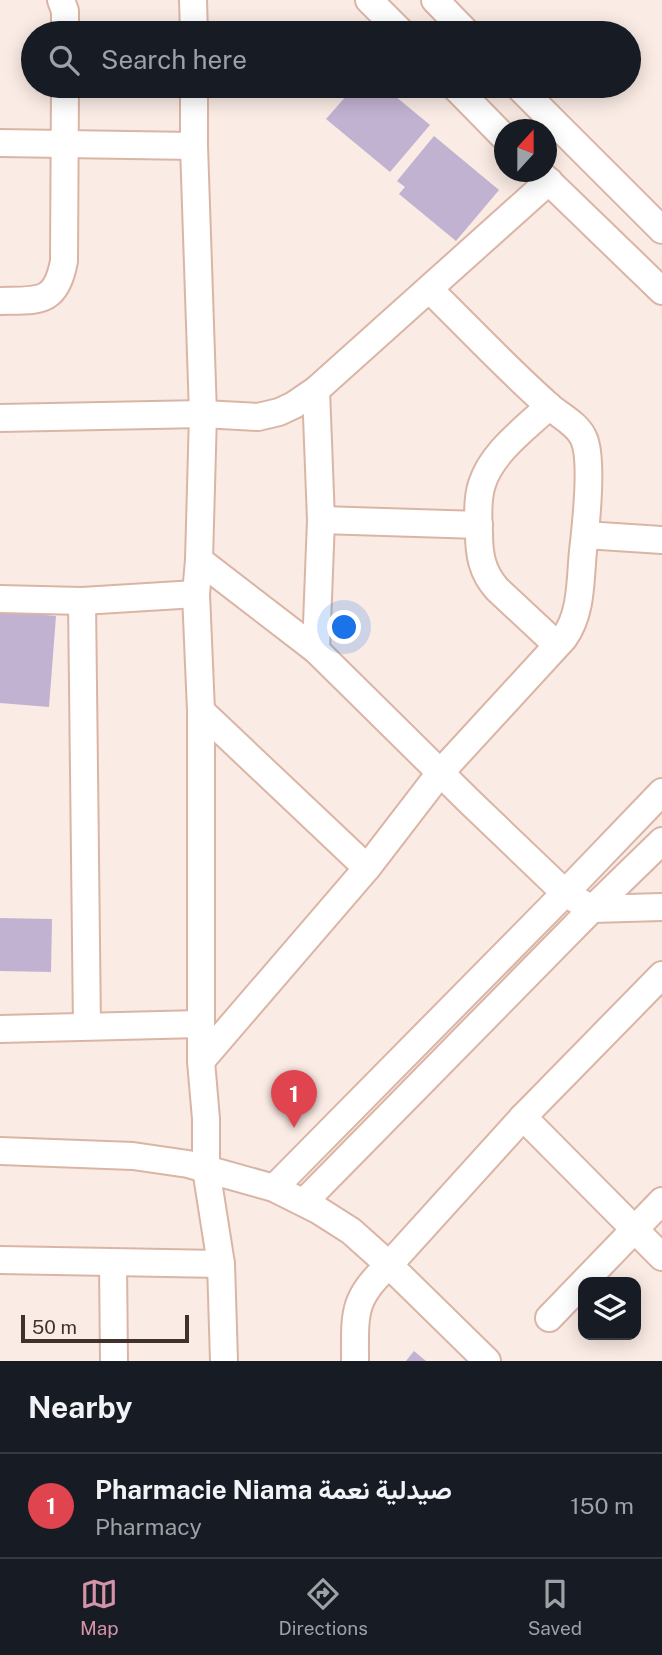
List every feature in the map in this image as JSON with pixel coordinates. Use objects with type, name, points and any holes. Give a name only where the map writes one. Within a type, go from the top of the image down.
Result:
[{"type":"street","points":[[61,0],[65,21]]},
{"type":"street","points":[[193,0],[194,21]]},
{"type":"street","points":[[369,0],[390,21]]},
{"type":"street","points":[[435,0],[455,21]]},
{"type":"street","points":[[0,301],[39,299],[58,285],[64,261],[65,98]]},
{"type":"street","points":[[194,98],[203,414],[196,594],[201,711],[200,1024],[206,1169],[221,1264],[224,1361]]},
{"type":"street","points":[[466,98],[494,126]]},
{"type":"street","points":[[530,98],[662,230]]},
{"type":"street","points":[[0,143],[194,146]]},
{"type":"street","points":[[0,418],[203,414],[248,417],[268,415],[294,405],[316,390],[429,290],[538,182]]},
{"type":"street","points":[[550,182],[662,291]]},
{"type":"street","points":[[201,1061],[368,868],[440,773],[557,645],[570,629],[577,611],[588,474],[586,446],[582,435],[429,290]]},
{"type":"street","points":[[316,390],[321,520],[316,650]]},
{"type":"street","points":[[549,406],[489,467],[480,492],[479,524],[481,557],[488,579],[557,645]]},
{"type":"street","points":[[321,520],[479,524]]},
{"type":"street","points":[[585,535],[662,540]]},
{"type":"street","points":[[199,560],[316,650],[565,893],[592,909],[662,907]]},
{"type":"street","points":[[0,600],[82,601],[196,594]]},
{"type":"street","points":[[82,601],[87,1026]]},
{"type":"street","points":[[201,711],[368,868]]},
{"type":"street","points":[[274,1188],[662,792]]},
{"type":"street","points":[[304,1202],[662,841]]},
{"type":"street","points":[[355,1361],[355,1320],[358,1305],[366,1289],[523,1117],[662,975]]},
{"type":"street","points":[[0,1029],[200,1024]]},
{"type":"street","points":[[523,1117],[662,1257]]},
{"type":"street","points":[[0,1152],[133,1156],[206,1169],[274,1188],[304,1202],[343,1226],[389,1265],[487,1361]]},
{"type":"street","points":[[549,1318],[662,1201]]},
{"type":"street","points":[[0,1260],[221,1264]]},
{"type":"street","points":[[113,1263],[114,1361]]},
{"type":"building","points":[[344,98],[397,98],[430,125],[390,172],[326,119]]},
{"type":"building","points":[[434,136],[499,190],[456,241],[399,194],[405,187],[397,181]]},
{"type":"building","points":[[0,611],[56,616],[49,707],[0,703]]},
{"type":"building","points":[[0,918],[52,919],[51,972],[0,971]]},
{"type":"building","points":[[414,1351],[426,1361],[406,1361]]},
{"type":"place","name":"Pharmacie Niama صيدلية نعمة","points":[[294,1128]]}]
